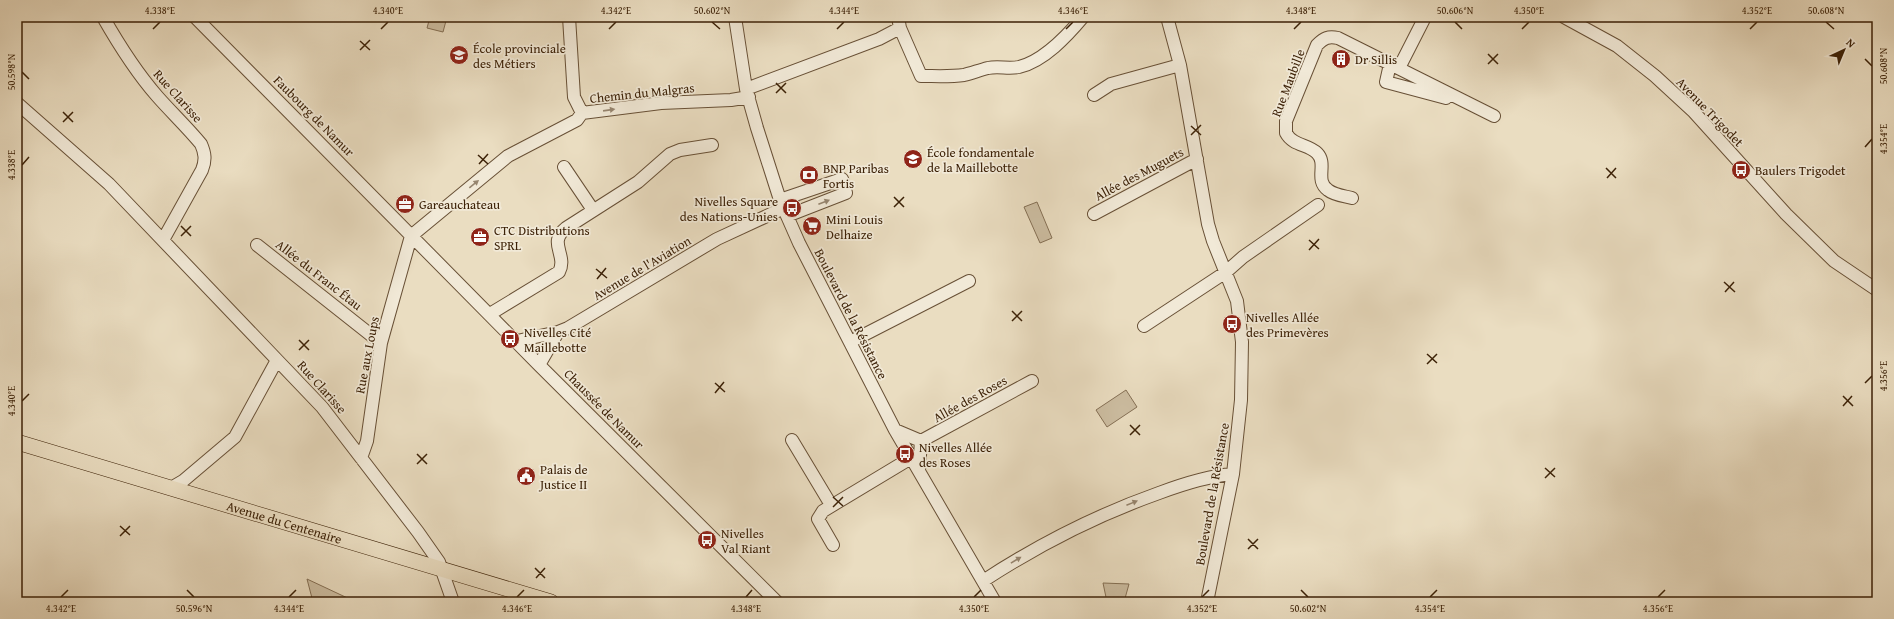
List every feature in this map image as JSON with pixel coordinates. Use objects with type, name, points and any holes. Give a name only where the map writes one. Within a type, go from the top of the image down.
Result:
[{"type":"main road","name":"Avenue du Centenaire","points":[[17,442],[551,602]]},
{"type":"street","name":"Rue Clarisse","points":[[103,17],[116,41],[156,96],[201,144],[205,152],[205,161],[202,170],[163,240]]},
{"type":"street","name":"Faubourg de Namur","points":[[195,17],[412,236]]},
{"type":"street","points":[[569,17],[574,97],[582,113]]},
{"type":"street","name":"Boulevard de la Résistance","points":[[735,17],[748,93],[784,208],[809,264],[895,430],[995,602]]},
{"type":"street","points":[[899,23],[921,76],[941,76],[964,75],[990,68],[1018,67],[1030,63],[1063,39],[1083,17]]},
{"type":"street","name":"Boulevard de la Résistance","points":[[1167,17],[1180,65],[1208,224],[1213,241],[1237,301],[1242,342],[1241,400],[1233,474],[1207,602]]},
{"type":"street","points":[[1395,66],[1425,17]]},
{"type":"street","name":"Avenue Trigodet","points":[[1564,17],[1617,46],[1655,76],[1693,111],[1786,214],[1834,261],[1877,290]]},
{"type":"street","name":"Chemin du Malgras","points":[[412,236],[502,161],[577,120],[582,113],[661,103],[731,100],[879,39],[899,23]]},
{"type":"street","name":"Rue Maubille","points":[[1352,198],[1327,190],[1321,183],[1321,158],[1316,152],[1294,142],[1286,133],[1286,121],[1317,45],[1324,38],[1331,36],[1338,38],[1494,116]]},
{"type":"street","points":[[1094,95],[1111,84],[1180,65]]},
{"type":"street","name":"Rue Maubille","points":[[1395,66],[1386,82],[1448,98],[1454,96]]},
{"type":"street","name":"Rue Clarisse","points":[[17,103],[110,184],[322,407],[418,532],[442,569],[453,602]]},
{"type":"street","points":[[490,314],[559,272],[562,266],[557,245],[559,233],[638,182],[670,154],[680,150],[712,145]]},
{"type":"street","name":"Allée des Muguets","points":[[1094,214],[1197,159]]},
{"type":"street","points":[[564,167],[593,210]]},
{"type":"street","points":[[1144,326],[1226,272],[1243,258],[1318,205]]},
{"type":"street","name":"Avenue de l'Aviation","points":[[517,341],[558,332],[568,328],[718,239],[784,208]]},
{"type":"street","name":"Chaussée de Namur","points":[[412,236],[777,602]]},
{"type":"street","name":"Rue aux Loups","points":[[361,458],[367,441],[381,343],[412,236]]},
{"type":"street","name":"Allée du Franc Étau","points":[[257,245],[381,343]]},
{"type":"street","points":[[850,342],[969,281]]},
{"type":"street","points":[[539,365],[558,332]]},
{"type":"street","points":[[171,488],[181,482],[235,437],[277,360]]},
{"type":"street","name":"Allée des Roses","points":[[921,441],[1032,381]]},
{"type":"street","points":[[895,430],[921,441],[919,470]]},
{"type":"street","points":[[792,440],[831,505]]},
{"type":"street","points":[[833,545],[818,519],[823,511],[911,458]]},
{"type":"street","points":[[983,581],[1037,548],[1109,512],[1188,483],[1217,475],[1233,474]]},
{"type":"shaded area","points":[[430,17],[447,17],[443,32],[427,28]]},
{"type":"shaded area","points":[[1037,202],[1052,238],[1040,243],[1024,207]]},
{"type":"shaded area","points":[[1126,390],[1137,407],[1107,427],[1096,410]]},
{"type":"shaded area","points":[[307,579],[356,602],[313,602]]},
{"type":"shaded area","points":[[1103,583],[1129,584],[1124,602],[1107,602]]},
{"type":"place","name":"École provinciale des Métiers","points":[[459,55]]},
{"type":"place","name":"Dr Sillis","points":[[1341,59]]},
{"type":"place","name":"École fondamentale de la Maillebotte","points":[[913,159]]},
{"type":"place","name":"Baulers Trigodet","points":[[1741,170]]},
{"type":"place","name":"BNP Paribas Fortis","points":[[809,175]]},
{"type":"place","name":"Gareauchateau","points":[[405,204]]},
{"type":"place","name":"Nivelles Square des Nations-Unies","points":[[792,208]]},
{"type":"place","name":"Mini Louis Delhaize","points":[[812,226]]},
{"type":"place","name":"CTC Distributions SPRL","points":[[480,237]]},
{"type":"place","name":"Nivelles Allée des Primevères","points":[[1232,324]]},
{"type":"place","name":"Nivelles Cité Maillebotte","points":[[510,339]]},
{"type":"place","name":"Nivelles Allée des Roses","points":[[905,454]]},
{"type":"place","name":"Palais de Justice II","points":[[526,476]]},
{"type":"place","name":"Nivelles Val Riant","points":[[707,540]]}]
